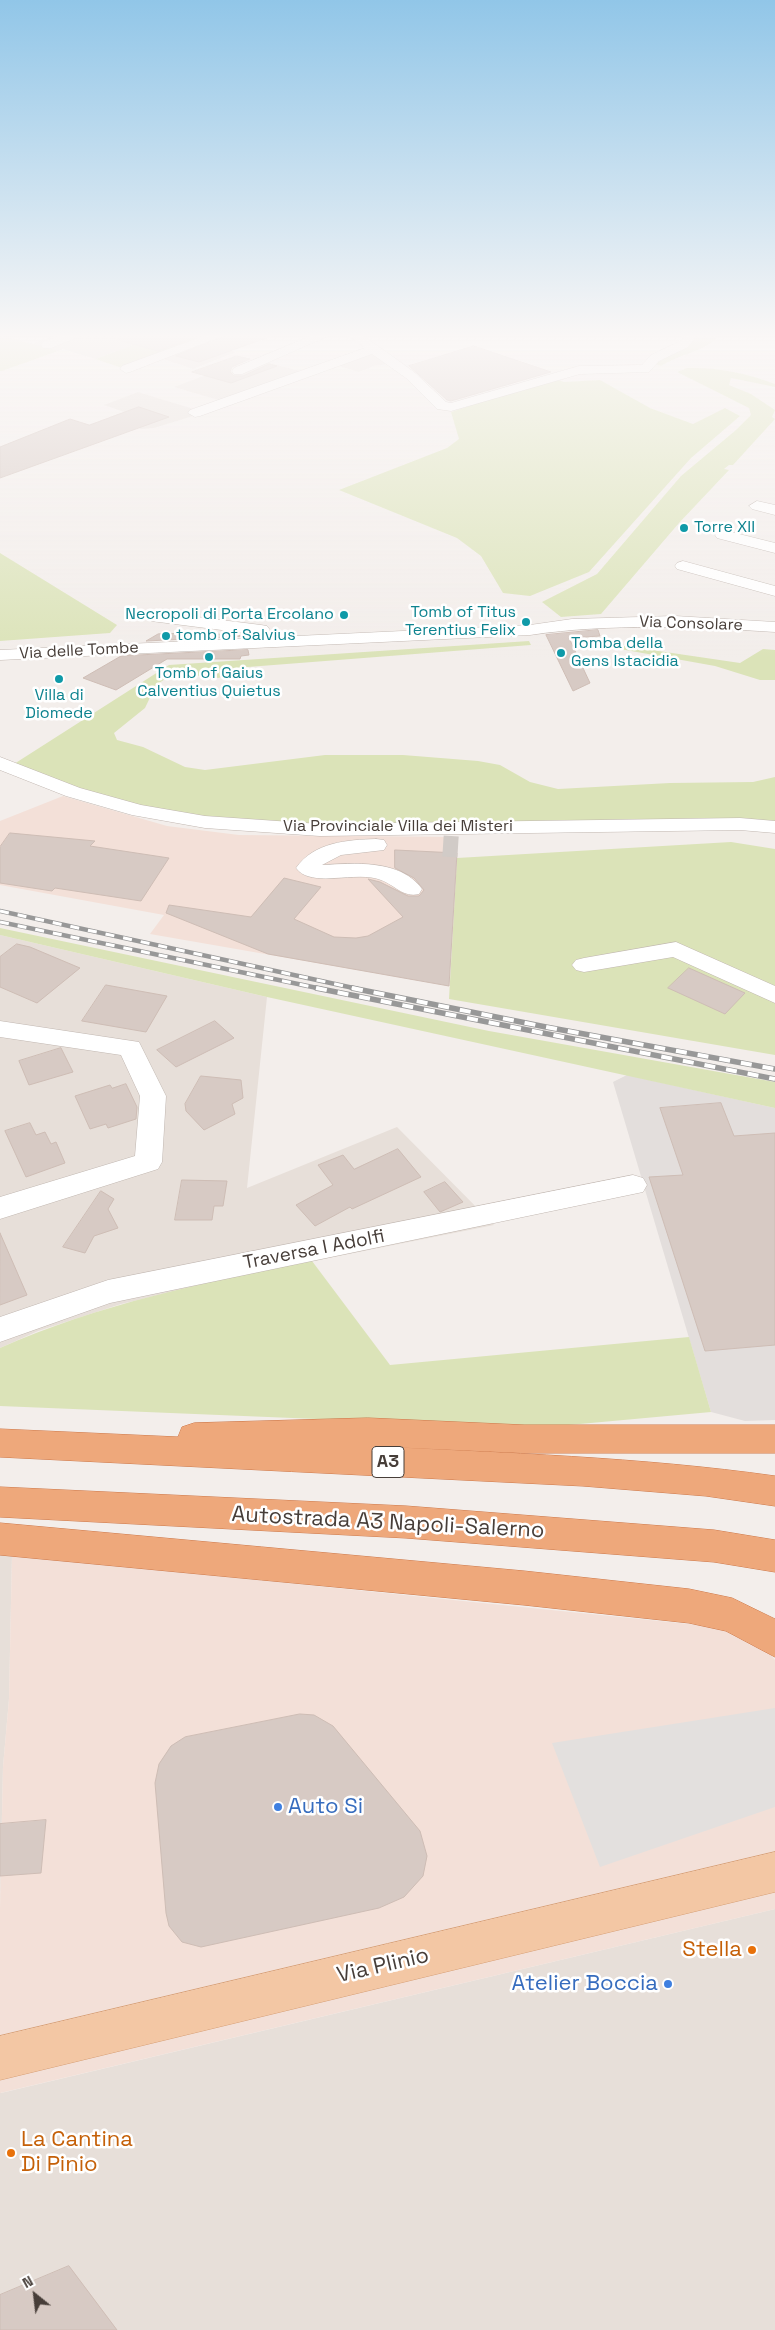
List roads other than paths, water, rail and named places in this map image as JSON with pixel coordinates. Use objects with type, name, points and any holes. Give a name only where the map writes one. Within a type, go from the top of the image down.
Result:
[{"type":"highway","points":[[63,1446],[241,1434],[368,1432],[524,1439],[775,1439]]},
{"type":"highway","name":"A3","points":[[0,1443],[583,1471],[706,1481],[775,1491]]},
{"type":"highway","name":"Autostrada A3 Napoli-Salerno","points":[[0,1502],[406,1522],[714,1546],[775,1556]]},
{"type":"highway","points":[[0,1539],[524,1588],[688,1606],[732,1615],[775,1639]]},
{"type":"main road","name":"Via Plinio","points":[[0,2058],[772,1871]]},
{"type":"street","points":[[757,506],[775,510]]},
{"type":"street","points":[[723,535],[775,548]]},
{"type":"street","points":[[682,566],[775,590]]},
{"type":"street","points":[[157,617],[350,639]]},
{"type":"street","name":"Via Consolare","points":[[607,623],[675,621],[775,627]]},
{"type":"street","name":"Via delle Tombe","points":[[0,655],[521,630],[572,624],[607,623]]},
{"type":"street","name":"Via Provinciale Villa dei Misteri","points":[[0,763],[73,792],[139,811],[204,822],[320,830],[740,824],[775,827]]},
{"type":"street","points":[[411,890],[399,878],[363,869],[312,872],[307,868],[311,861],[323,854],[339,849],[370,846],[478,844],[503,828]]},
{"type":"street","points":[[584,965],[676,949],[775,995]]},
{"type":"street","points":[[0,1029],[130,1048],[152,1096],[148,1162],[0,1208]]},
{"type":"street","name":"Traversa I Adolfi","points":[[0,1330],[108,1292],[633,1185]]},
{"type":"tunnel","points":[[443,846],[458,847]]},
{"type":"railway","points":[[0,911],[358,989]]},
{"type":"railway","points":[[0,922],[322,989]]},
{"type":"railway","points":[[316,988],[775,1079]]},
{"type":"railway","points":[[352,988],[546,1027],[775,1069]]},
{"type":"place","name":"Torre XII","points":[[684,528]]},
{"type":"place","name":"Necropoli di Porta Ercolano","points":[[344,615]]},
{"type":"place","name":"Tomb of Titus Terentius Felix","points":[[526,622]]},
{"type":"place","name":"tomb of Salvius","points":[[166,636]]},
{"type":"place","name":"Tomba della Gens Istacidia","points":[[561,653]]},
{"type":"place","name":"Tomb of Gaius Calventius Quietus","points":[[209,657]]},
{"type":"place","name":"Villa di Diomede","points":[[59,679]]},
{"type":"place","name":"Auto Si","points":[[278,1807]]},
{"type":"place","name":"Stella","points":[[752,1950]]},
{"type":"place","name":"Atelier Boccia","points":[[668,1984]]},
{"type":"place","name":"La Cantina Di Pinio","points":[[11,2153]]}]
